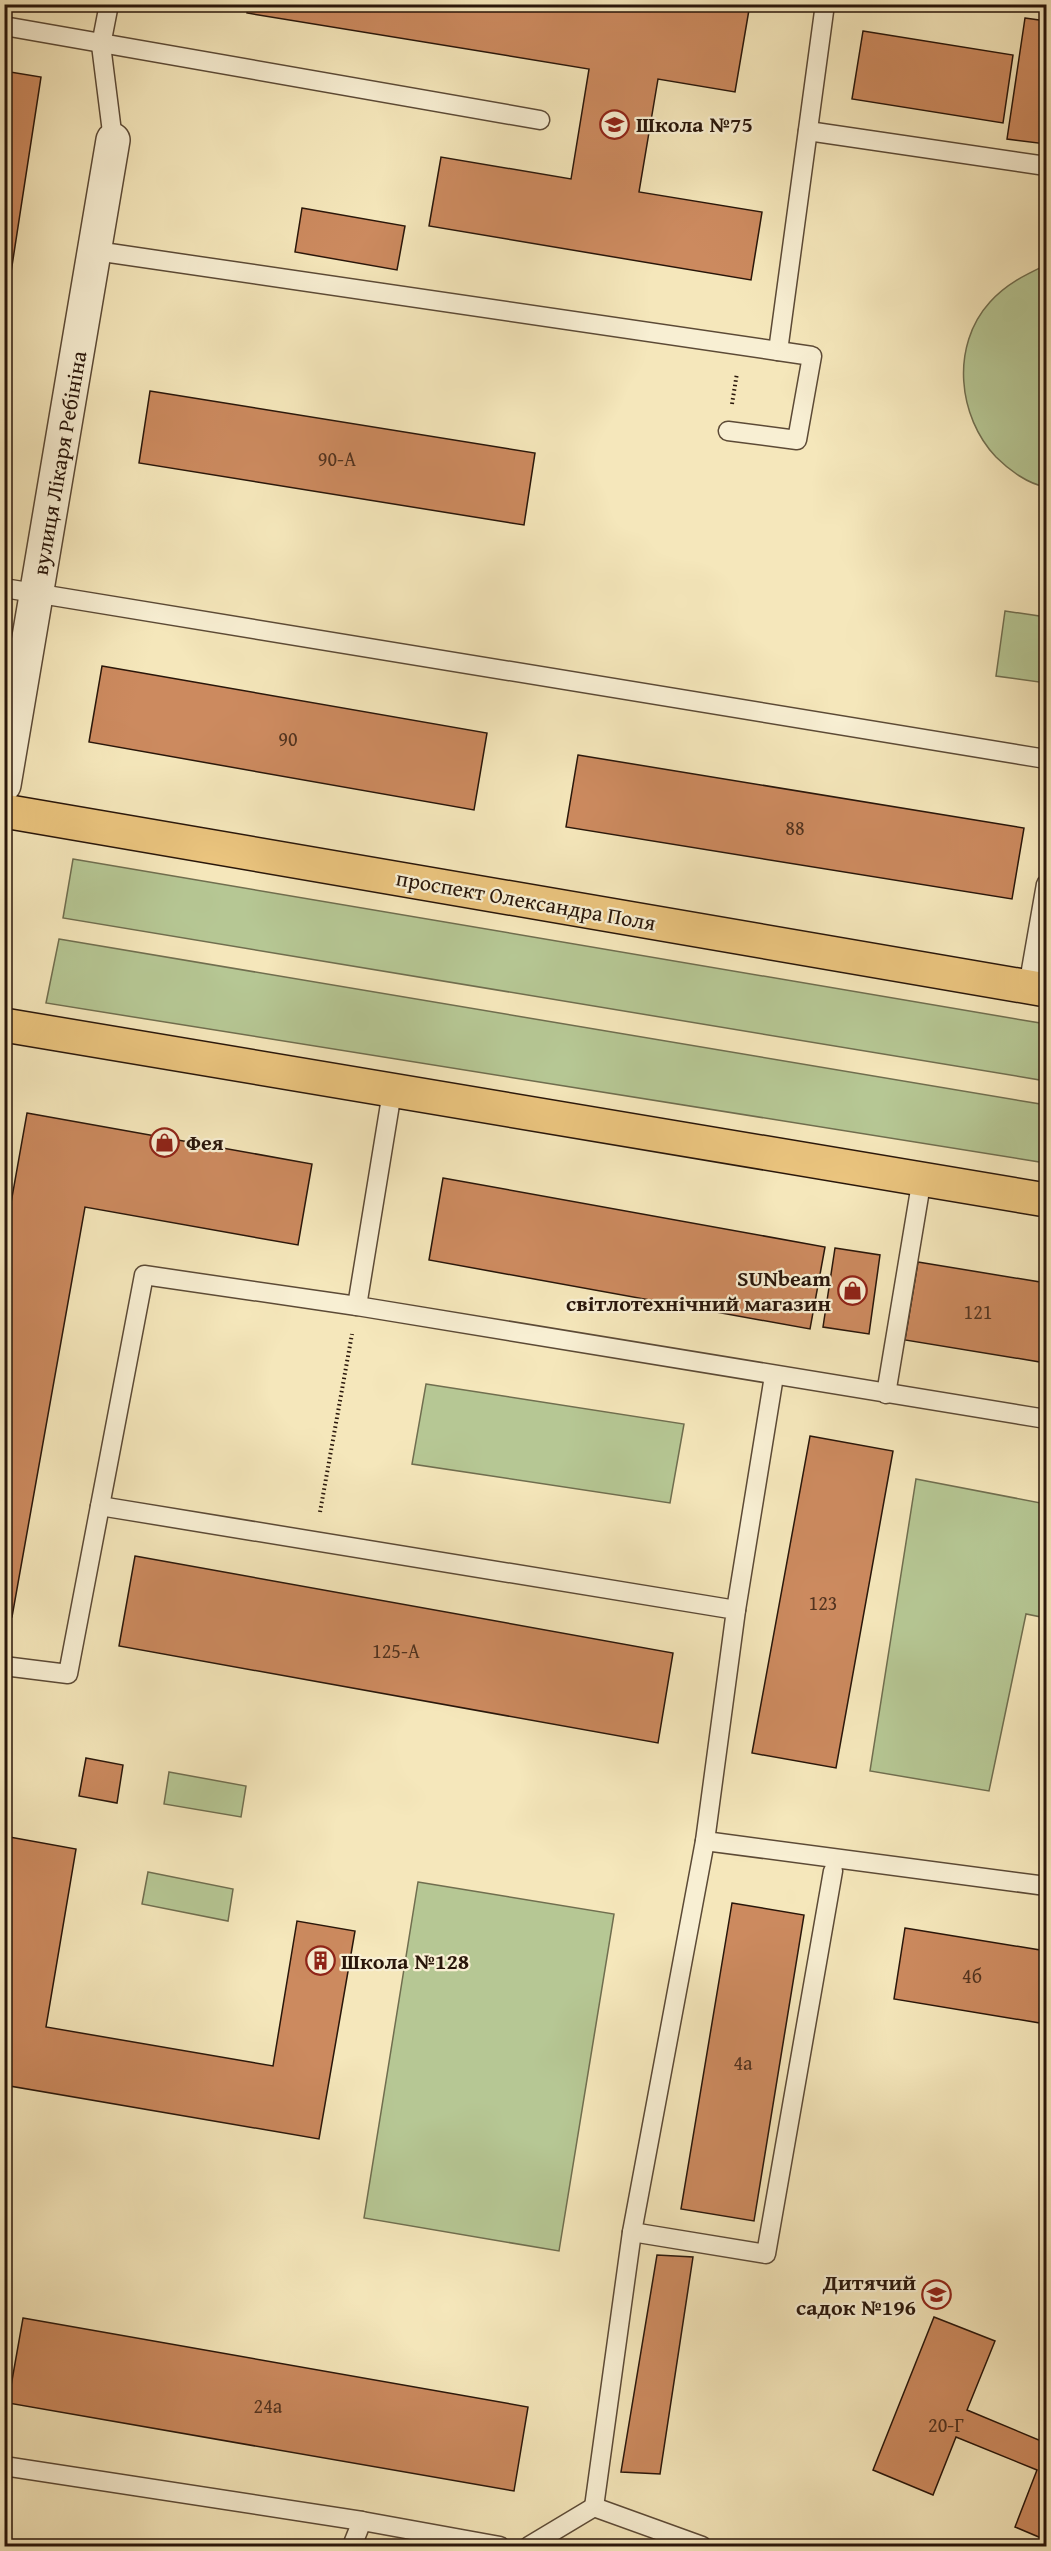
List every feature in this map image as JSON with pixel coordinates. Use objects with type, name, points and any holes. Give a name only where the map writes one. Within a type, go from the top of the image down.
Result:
[{"type":"main road","name":"проспект Олександра Поля","points":[[4,811],[1037,988]]},
{"type":"main road","points":[[4,1025],[392,1092],[1047,1200]]},
{"type":"street","name":"вулиця Лікаря Ребініна","points":[[4,785],[113,140]]},
{"type":"lane","points":[[109,4],[101,45],[113,140]]},
{"type":"lane","points":[[778,351],[825,4]]},
{"type":"lane","points":[[4,27],[540,120]]},
{"type":"lane","points":[[808,131],[1047,166]]},
{"type":"lane","points":[[96,251],[812,356],[797,440],[728,431]]},
{"type":"lane","points":[[4,588],[1047,759]]},
{"type":"lane","points":[[1037,988],[1047,885]]},
{"type":"lane","points":[[357,1306],[392,1092]]},
{"type":"lane","points":[[886,1394],[922,1178]]},
{"type":"lane","points":[[4,1666],[68,1674],[144,1275],[357,1306],[1047,1419]]},
{"type":"lane","points":[[594,2507],[632,2232],[705,1840],[736,1610],[774,1376]]},
{"type":"lane","points":[[100,1506],[316,1539],[736,1610]]},
{"type":"lane","points":[[705,1840],[1047,1886]]},
{"type":"lane","points":[[632,2232],[766,2254],[833,1871]]},
{"type":"lane","points":[[4,2466],[362,2521],[500,2547]]},
{"type":"lane","points":[[530,2547],[594,2507]]},
{"type":"lane","points":[[594,2507],[702,2547]]},
{"type":"lane","points":[[351,2547],[362,2521]]},
{"type":"path","points":[[728,431],[741,346]]},
{"type":"path","points":[[316,1539],[357,1306]]},
{"type":"green space","points":[[1046,265],[1046,487],[1032,483],[1013,471],[996,457],[983,441],[973,422],[967,402],[964,360],[977,320],[990,302],[1009,285]]},
{"type":"green space","points":[[1005,611],[1046,617],[1046,683],[996,676]]},
{"type":"green space","points":[[73,859],[1046,1024],[1046,1081],[63,918]]},
{"type":"green space","points":[[59,939],[1046,1105],[1046,1163],[46,1003]]},
{"type":"green space","points":[[426,1384],[684,1424],[670,1503],[412,1464]]},
{"type":"green space","points":[[916,1479],[1046,1504],[1046,1618],[1026,1614],[989,1791],[870,1771]]},
{"type":"green space","points":[[169,1772],[246,1786],[241,1817],[164,1804]]},
{"type":"green space","points":[[148,1872],[233,1889],[228,1921],[142,1904]]},
{"type":"green space","points":[[418,1882],[614,1914],[559,2251],[364,2218]]},
{"type":"building","name":"Школа №75","points":[[249,4],[750,4],[735,92],[658,79],[639,192],[762,212],[751,280],[429,226],[441,157],[571,179],[589,69],[247,13]]},
{"type":"building","points":[[1025,18],[1046,21],[1046,144],[1007,139]]},
{"type":"building","points":[[863,31],[1013,55],[1003,123],[852,99]]},
{"type":"building","points":[[4,71],[41,77],[4,318]]},
{"type":"building","points":[[302,208],[405,226],[397,270],[295,252]]},
{"type":"building","points":[[150,391],[535,453],[524,525],[139,463]]},
{"type":"building","points":[[102,666],[487,733],[474,810],[89,742]]},
{"type":"building","points":[[578,755],[1024,828],[1012,899],[566,827]]},
{"type":"building","points":[[27,1113],[312,1164],[298,1245],[85,1207],[12,1617],[4,1616],[4,1242]]},
{"type":"building","points":[[443,1178],[825,1247],[810,1329],[429,1260]]},
{"type":"building","name":"SUNbeam світлотехнічний магазин","points":[[835,1248],[880,1255],[869,1334],[823,1327]]},
{"type":"building","points":[[918,1262],[1046,1283],[1046,1363],[905,1340]]},
{"type":"building","points":[[810,1436],[893,1451],[836,1768],[752,1753]]},
{"type":"building","points":[[135,1556],[673,1653],[658,1743],[119,1646]]},
{"type":"building","points":[[86,1758],[123,1765],[117,1803],[79,1796]]},
{"type":"building","name":"Школа №128","points":[[4,1836],[76,1849],[46,2027],[273,2066],[297,1921],[355,1931],[319,2139],[4,2085]]},
{"type":"building","points":[[732,1903],[804,1915],[754,2221],[681,2209]]},
{"type":"building","points":[[905,1928],[1046,1951],[1046,2024],[894,1999]]},
{"type":"building","points":[[657,2255],[693,2257],[660,2474],[621,2472]]},
{"type":"building","points":[[934,2317],[995,2341],[967,2410],[1046,2443],[1046,2540],[1015,2527],[1037,2470],[956,2437],[933,2495],[873,2470]]},
{"type":"building","points":[[23,2318],[528,2407],[514,2491],[8,2403]]},
{"type":"place","name":"Школа №75","points":[[615,124]]},
{"type":"place","name":"Фея","points":[[165,1142]]},
{"type":"place","name":"SUNbeam світлотехнічний магазин","points":[[852,1291]]},
{"type":"place","name":"Школа №128","points":[[320,1961]]},
{"type":"place","name":"Дитячий садок №196","points":[[937,2295]]}]
